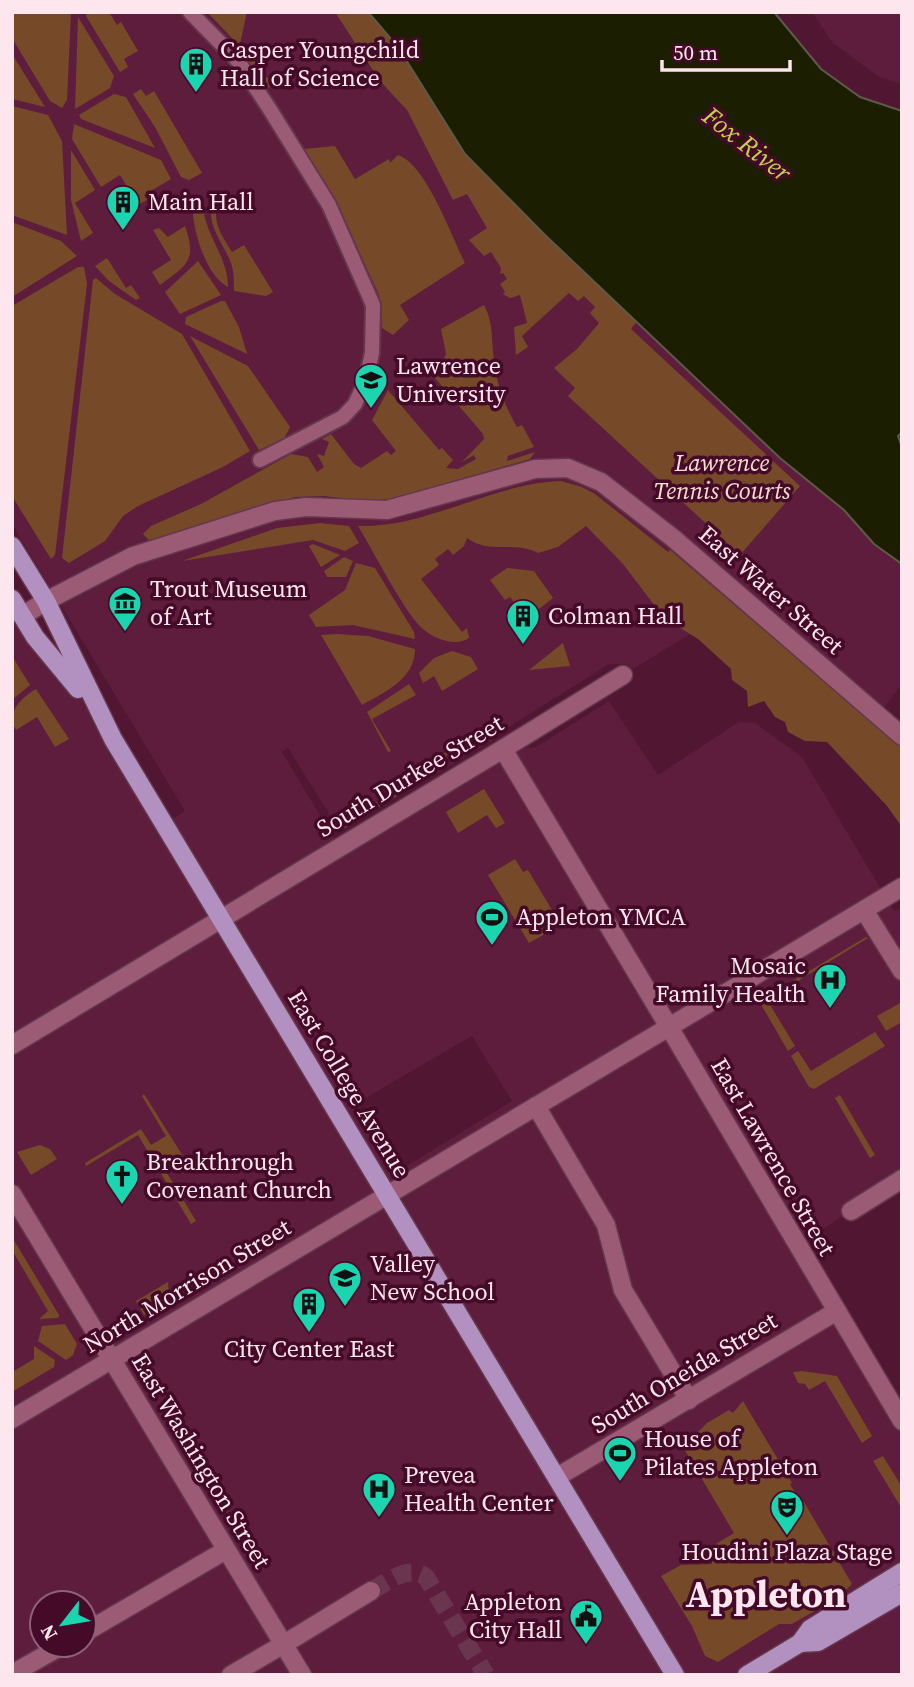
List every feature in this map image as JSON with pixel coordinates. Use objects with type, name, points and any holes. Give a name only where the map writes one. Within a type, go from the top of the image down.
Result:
[{"type":"main road","name":"East College Avenue","points":[[12,546],[46,601],[99,716],[675,1675]]},
{"type":"main road","name":"East College Avenue","points":[[12,600],[17,619],[35,637],[99,716]]},
{"type":"main road","points":[[747,1675],[800,1643],[810,1629],[902,1572]]},
{"type":"main road","points":[[800,1643],[818,1642],[902,1593]]},
{"type":"street","points":[[190,12],[232,54],[269,108],[329,205],[373,305],[372,353],[366,380],[355,404],[343,417],[260,460]]},
{"type":"street","name":"East Water Street","points":[[46,601],[133,556],[275,511],[306,506],[363,511],[387,510],[535,469],[568,468],[601,482],[663,530],[902,736]]},
{"type":"street","points":[[17,619],[46,601]]},
{"type":"street","name":"South Durkee Street","points":[[12,1045],[623,675]]},
{"type":"street","name":"East Lawrence Street","points":[[503,749],[902,1421]]},
{"type":"street","points":[[668,1027],[902,887]]},
{"type":"street","points":[[864,910],[902,971]]},
{"type":"street","name":"North Morrison Street","points":[[12,1419],[637,1048],[668,1027]]},
{"type":"street","points":[[537,1106],[606,1225],[623,1290],[688,1399]]},
{"type":"street","points":[[851,1211],[902,1179]]},
{"type":"street","name":"East Washington Street","points":[[12,1194],[302,1675]]},
{"type":"street","name":"South Oneida Street","points":[[557,1477],[837,1311]]},
{"type":"street","points":[[98,1625],[226,1550]]},
{"type":"street","points":[[231,1675],[370,1591]]},
{"type":"street","points":[[12,1674],[38,1659]]},
{"type":"shaded area","points":[[12,12],[368,12],[398,47],[465,154],[780,458],[844,510],[874,544],[902,564],[902,684],[884,707],[754,595],[633,669],[626,664],[609,664],[501,732],[495,739],[340,831],[288,748],[282,752],[339,847],[503,749],[536,747],[609,701],[658,775],[739,722],[755,723],[802,757],[894,911],[902,908],[902,1179],[797,1245],[902,1421],[902,1675],[12,1675],[12,622],[22,616],[99,716],[164,825],[185,811],[12,524]],"holes":[[[472,1036],[512,1101],[402,1169],[395,1167],[357,1103]]]},
{"type":"shaded area","points":[[812,12],[902,12],[902,84],[879,77],[833,43]]},
{"type":"green space","points":[[12,12],[71,12],[67,100],[62,108],[50,101],[12,38]]},
{"type":"green space","points":[[87,12],[109,12],[117,25],[121,22],[138,51],[124,59],[128,67],[120,72],[86,16]]},
{"type":"green space","points":[[207,12],[247,12],[240,44],[246,46],[264,76],[284,85],[264,88],[231,37]]},
{"type":"green space","name":"Lawrence Tennis Courts","points":[[335,12],[368,12],[398,47],[465,154],[545,235],[637,321],[631,329],[800,486],[740,555],[568,396],[575,388],[554,368],[577,349],[599,323],[590,313],[595,307],[584,296],[578,301],[569,293],[522,336],[528,347],[516,355],[514,327],[527,323],[520,295],[510,298],[503,294],[505,292],[500,284],[507,279],[503,273],[500,274],[501,268],[491,252],[484,256],[469,240],[487,228],[467,194],[453,200],[407,110],[380,81]]},
{"type":"green space","points":[[78,17],[114,76],[110,88],[75,109]]},
{"type":"green space","points":[[12,54],[45,107],[12,99]]},
{"type":"green space","points":[[141,89],[146,96],[154,91],[202,173],[189,180],[181,177],[155,127],[133,94]]},
{"type":"green space","points":[[114,94],[126,97],[155,148],[81,119],[79,115]]},
{"type":"green space","points":[[12,106],[48,115],[62,141],[67,235],[12,215]]},
{"type":"green space","points":[[74,124],[161,160],[171,179],[144,195],[147,200],[138,205],[120,175],[101,187],[72,139]]},
{"type":"green space","points":[[335,146],[355,179],[389,159],[390,163],[398,155],[408,161],[428,186],[465,263],[400,305],[409,320],[393,335],[382,328],[379,295],[339,208],[304,149]]},
{"type":"green space","points":[[71,150],[95,190],[75,203],[93,233],[81,241],[71,200]]},
{"type":"green space","points":[[217,196],[224,197],[219,204],[216,218],[220,232],[232,252],[244,245],[273,292],[266,296],[234,291],[231,263],[212,221],[212,204]]},
{"type":"green space","points":[[203,205],[207,226],[224,265],[228,287],[214,274],[199,244],[193,214]]},
{"type":"green space","points":[[12,222],[61,241],[77,256],[12,297]]},
{"type":"green space","points":[[185,226],[190,247],[188,261],[160,285],[152,272],[171,260],[153,230],[159,228],[168,237]]},
{"type":"green space","points":[[107,258],[126,288],[131,285],[140,298],[136,300],[109,281],[95,266]]},
{"type":"green space","points":[[198,261],[221,295],[180,314],[165,292]]},
{"type":"green space","points":[[78,267],[84,267],[87,284],[55,555],[51,559],[12,496],[12,306]]},
{"type":"green space","points":[[96,278],[115,294],[182,334],[250,451],[223,467],[138,506],[123,516],[105,541],[69,563],[62,558],[93,280]]},
{"type":"green space","points":[[225,301],[239,327],[247,354],[185,324],[186,317]]},
{"type":"green space","points":[[484,305],[491,325],[495,368],[502,394],[517,427],[522,425],[534,447],[508,456],[507,461],[535,452],[530,459],[392,499],[361,501],[325,496],[295,497],[150,541],[143,534],[151,526],[201,504],[291,454],[308,457],[317,472],[324,467],[317,454],[324,456],[329,442],[322,439],[331,434],[354,464],[361,468],[387,451],[391,455],[396,451],[372,420],[388,390],[439,450],[442,448],[453,460],[446,468],[458,469],[476,459],[474,455],[462,462],[484,439],[483,434],[435,378],[446,354],[441,329]]},
{"type":"green space","points":[[190,336],[248,366],[290,427],[284,439],[259,450]]},
{"type":"green space","points":[[561,481],[595,494],[668,552],[670,550],[902,748],[902,827],[887,806],[827,742],[805,741],[788,732],[785,722],[775,717],[764,701],[748,707],[747,691],[732,680],[731,669],[698,639],[664,618],[623,564],[586,526],[558,547],[538,553],[529,549],[484,546],[467,538],[464,546],[453,555],[448,549],[435,559],[439,565],[421,579],[462,632],[467,628],[469,638],[458,642],[433,636],[416,621],[358,526],[410,520],[510,489]]},
{"type":"green space","points":[[320,523],[349,526],[359,543],[345,551],[313,540],[182,561],[277,528]]},
{"type":"green space","points":[[313,544],[340,555],[321,567],[309,546]]},
{"type":"green space","points":[[344,557],[353,561],[346,577],[327,577],[324,571]]},
{"type":"green space","points":[[356,563],[375,568],[414,632],[415,639],[353,625],[316,627],[309,615],[345,590]]},
{"type":"green space","points":[[507,568],[534,571],[553,598],[526,619],[510,597],[505,600],[490,580]]},
{"type":"green space","points":[[321,635],[368,636],[415,649],[414,660],[397,684],[362,705]]},
{"type":"green space","points":[[563,643],[570,666],[529,670]]},
{"type":"green space","points":[[452,651],[471,657],[478,669],[442,691],[434,676],[423,683],[419,673],[434,658]]},
{"type":"green space","points":[[12,656],[30,685],[12,700]]},
{"type":"green space","points":[[409,684],[416,695],[372,719],[391,751],[388,752],[367,712]]},
{"type":"green space","points":[[36,689],[69,739],[55,747],[37,717],[16,730],[13,723],[17,706]]},
{"type":"green space","points":[[504,722],[409,778],[408,776],[490,724]]},
{"type":"green space","points":[[484,789],[505,823],[496,828],[487,815],[458,833],[446,812]]},
{"type":"green space","points":[[397,790],[398,795],[340,831],[335,827]]},
{"type":"green space","points":[[515,859],[523,872],[528,870],[561,925],[529,943],[488,875]]},
{"type":"green space","points":[[868,938],[767,1000],[795,1046],[788,1051],[759,1001]]},
{"type":"green space","points":[[902,1002],[902,1022],[886,1031],[877,1016]]},
{"type":"green space","points":[[875,1032],[885,1046],[814,1089],[809,1087],[791,1056],[798,1051],[811,1071]]},
{"type":"green space","points":[[144,1094],[186,1161],[184,1164],[161,1163],[196,1221],[191,1224],[138,1135],[86,1166],[85,1163],[141,1129],[151,1145],[166,1136],[142,1096]]},
{"type":"green space","points":[[840,1095],[875,1155],[870,1158],[835,1098]]},
{"type":"green space","points":[[40,1145],[50,1149],[57,1159],[31,1175],[17,1152]]},
{"type":"green space","points":[[12,1237],[59,1315],[58,1318],[39,1319],[48,1311],[12,1250]]},
{"type":"green space","points":[[168,1282],[169,1301],[144,1315],[136,1301]]},
{"type":"green space","points":[[65,1324],[77,1344],[73,1355],[66,1360],[38,1341],[42,1326]]},
{"type":"green space","points":[[34,1346],[55,1360],[54,1367],[12,1392],[12,1372],[34,1359]]},
{"type":"green space","points":[[793,1372],[837,1376],[872,1436],[862,1443],[825,1381],[809,1390],[805,1384],[798,1383]]},
{"type":"green space","points":[[743,1401],[801,1503],[804,1502],[852,1584],[839,1597],[792,1624],[779,1624],[718,1662],[705,1656],[692,1626],[661,1576],[681,1565],[712,1564],[711,1547],[734,1533],[677,1437],[695,1435],[707,1423],[729,1410],[733,1413]]},
{"type":"green space","points":[[883,1456],[902,1487],[902,1509],[873,1461]]},
{"type":"water","name":"Fox River","points":[[368,12],[774,12],[821,69],[860,97],[902,111],[902,432],[898,436],[902,447],[902,564],[874,544],[844,510],[780,458],[545,235],[465,154],[398,47]]},
{"type":"tunnel","points":[[371,1591],[405,1573],[412,1572],[426,1577],[486,1675]]},
{"type":"place","name":"Casper Youngchild Hall of Science","points":[[196,94]]},
{"type":"place","name":"Main Hall","points":[[123,232]]},
{"type":"place","name":"Lawrence University","points":[[371,410]]},
{"type":"place","name":"Trout Museum of Art","points":[[125,633]]},
{"type":"place","name":"Colman Hall","points":[[523,646]]},
{"type":"place","name":"Appleton YMCA","points":[[492,947]]},
{"type":"place","name":"Mosaic Family Health","points":[[830,1010]]},
{"type":"place","name":"Breakthrough Covenant Church","points":[[122,1206]]},
{"type":"place","name":"Valley New School","points":[[345,1308]]},
{"type":"place","name":"City Center East","points":[[309,1334]]},
{"type":"place","name":"House of Pilates Appleton","points":[[620,1483]]},
{"type":"place","name":"Prevea Health Center","points":[[379,1519]]},
{"type":"place","name":"Houdini Plaza Stage","points":[[787,1537]]},
{"type":"place","name":"Appleton City Hall","points":[[586,1646]]},
{"type":"district","name":"Appleton","points":[[766,1594]]}]
